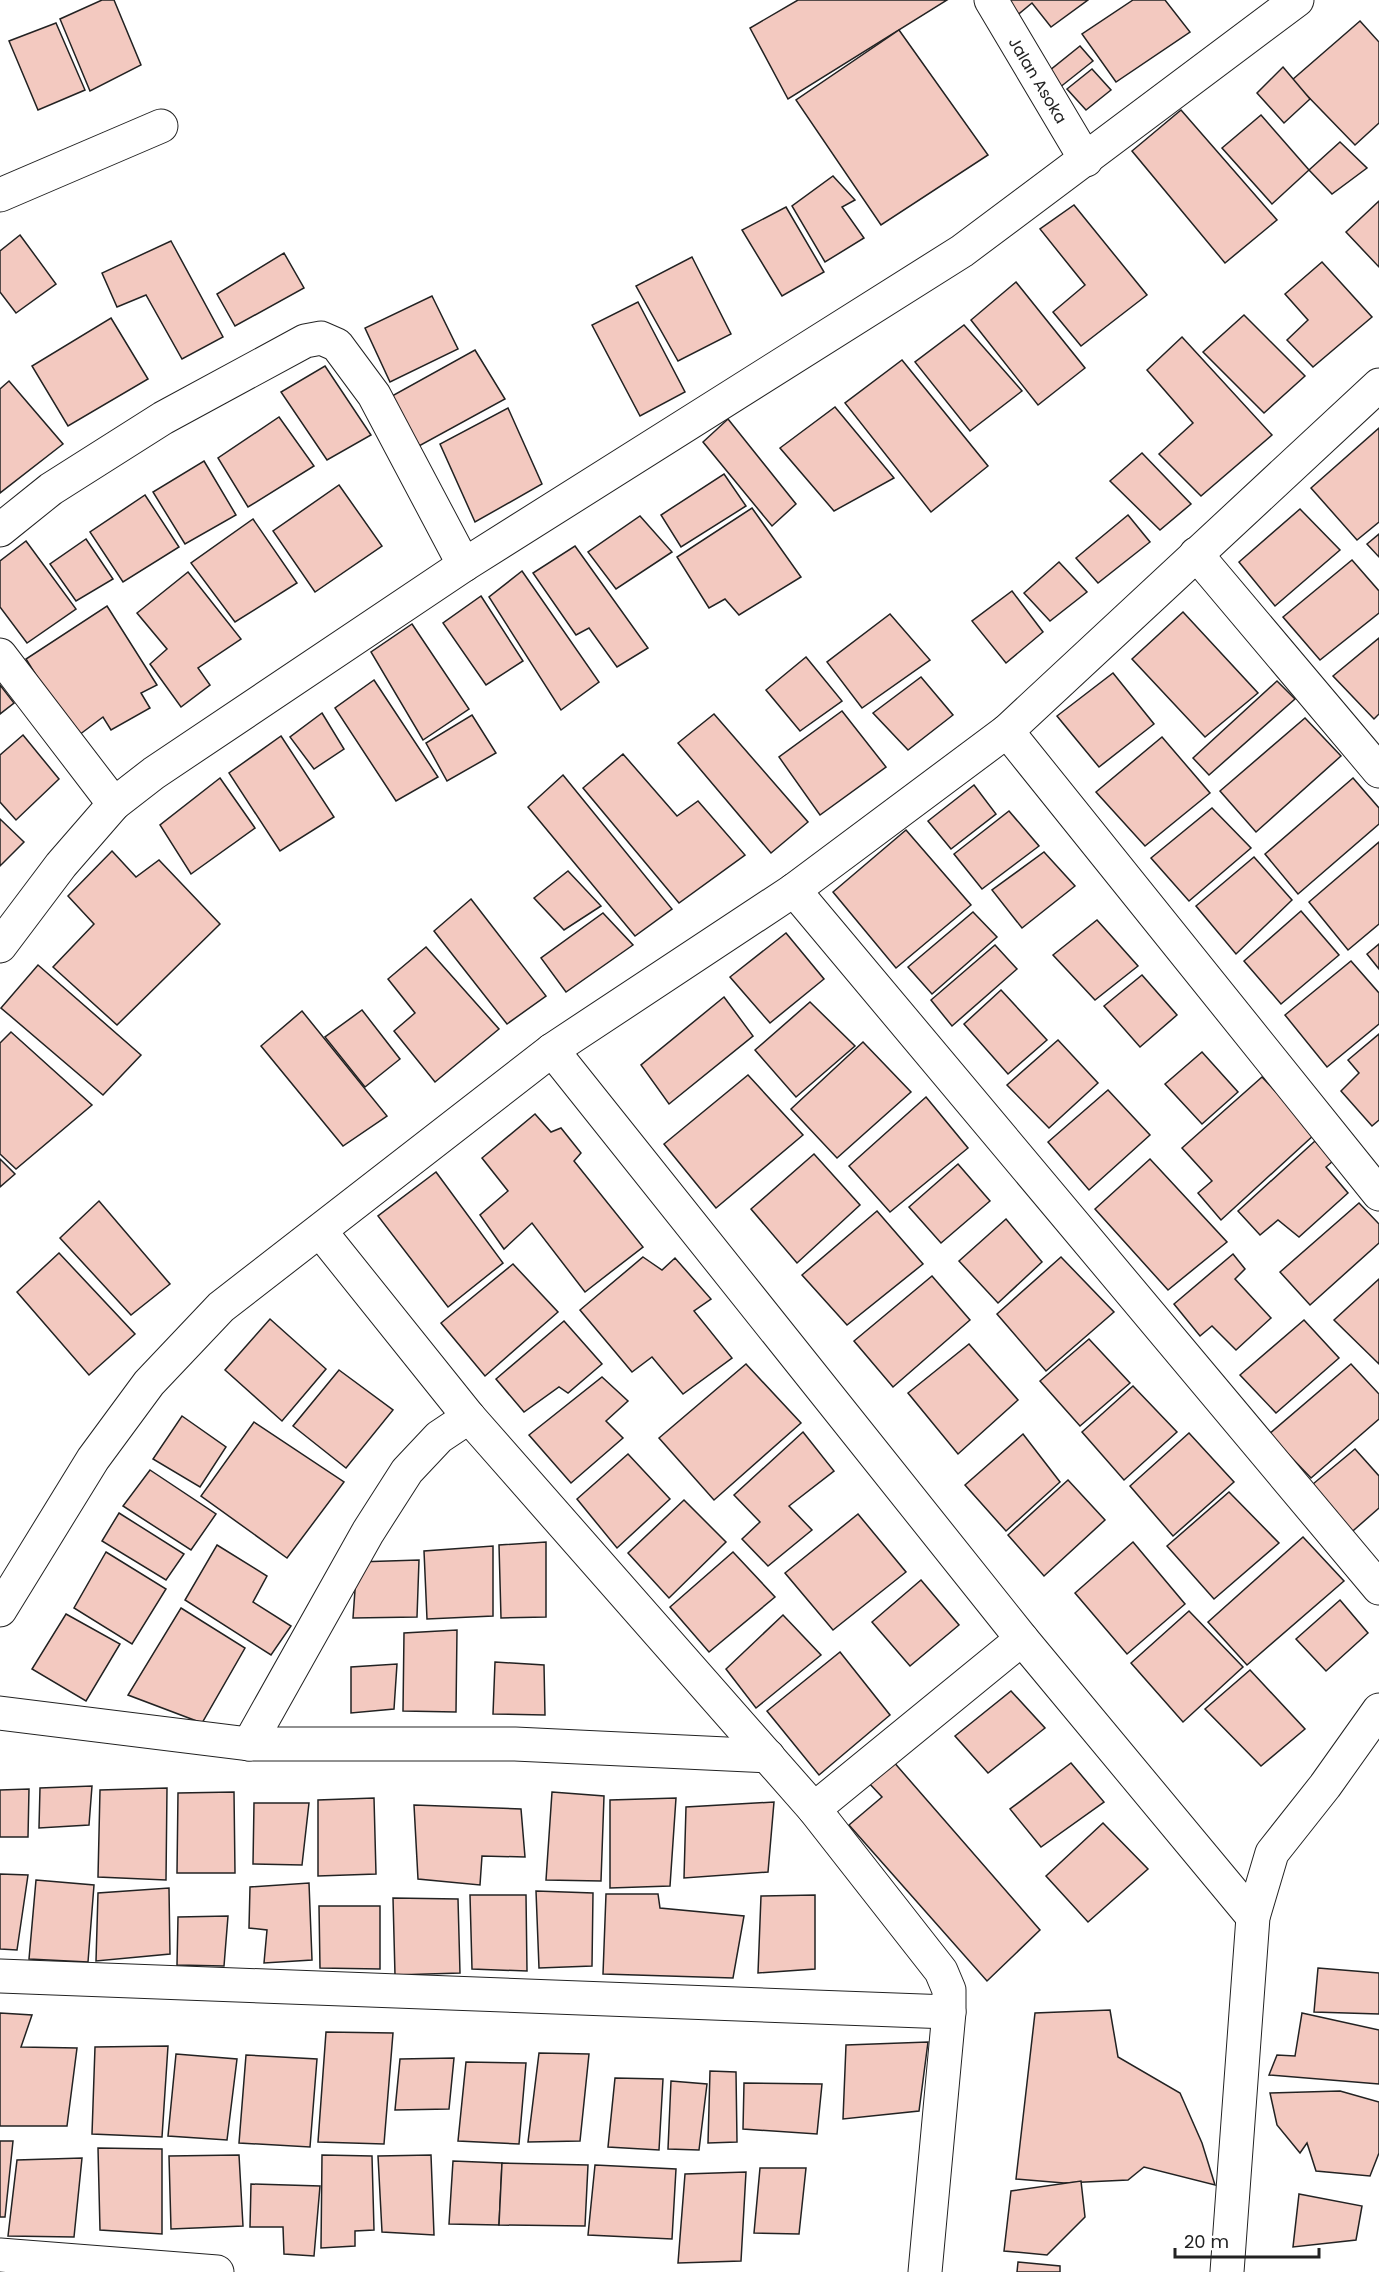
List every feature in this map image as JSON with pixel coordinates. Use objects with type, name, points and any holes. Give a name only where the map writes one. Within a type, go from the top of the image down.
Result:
[{"type":"street","name":"Jalan Asoka","points":[[991,0],[1086,160]]},
{"type":"street","points":[[0,946],[61,865],[114,804],[154,773],[464,566],[962,251],[1297,0]]},
{"type":"street","points":[[0,195],[161,126]]},
{"type":"street","points":[[0,530],[51,489],[163,418],[305,341],[321,338],[337,345],[374,396],[464,566]]},
{"type":"street","points":[[0,1610],[93,1459],[149,1383],[221,1307],[552,1050],[794,890],[1007,731],[1379,385]]},
{"type":"street","points":[[1196,554],[1379,771]]},
{"type":"street","points":[[0,655],[114,804]]},
{"type":"street","points":[[1007,731],[1379,1194]]},
{"type":"street","points":[[794,890],[1379,1588]]},
{"type":"street","points":[[552,1050],[1022,1639],[1253,1917]]},
{"type":"street","points":[[320,1231],[469,1417],[814,1809],[941,1971],[949,1990],[949,2012],[926,2272]]},
{"type":"street","points":[[249,1744],[368,1532],[407,1470],[440,1437],[469,1417]]},
{"type":"street","points":[[814,1809],[1022,1639]]},
{"type":"street","points":[[1227,2272],[1253,1917],[1272,1853],[1325,1786],[1379,1710]]},
{"type":"street","points":[[0,1713],[249,1744],[515,1744],[768,1756]]},
{"type":"street","points":[[0,1976],[949,2012]]},
{"type":"street","points":[[0,2255],[217,2272]]},
{"type":"building","points":[[102,0],[114,0],[141,65],[90,91],[60,19]]},
{"type":"building","points":[[798,0],[947,0],[788,99],[750,28]]},
{"type":"building","points":[[1003,0],[1088,0],[1051,27],[1032,3],[1014,18]]},
{"type":"building","points":[[1133,0],[1165,0],[1190,32],[1116,82],[1082,34]]},
{"type":"building","points":[[1360,21],[1379,42],[1379,123],[1355,145],[1292,80]]},
{"type":"building","points":[[56,23],[85,90],[38,110],[9,41]]},
{"type":"building","points":[[899,30],[988,155],[881,225],[796,100]]},
{"type":"building","points":[[1080,46],[1093,61],[1054,92],[1044,75]]},
{"type":"building","points":[[1283,67],[1310,99],[1284,123],[1257,93]]},
{"type":"building","points":[[1092,69],[1111,90],[1086,110],[1067,89]]},
{"type":"building","points":[[1181,110],[1277,220],[1225,263],[1132,151]]},
{"type":"building","points":[[1261,115],[1309,170],[1272,204],[1222,148]]},
{"type":"building","points":[[1340,142],[1367,168],[1332,194],[1309,170]]},
{"type":"building","points":[[833,176],[855,200],[842,207],[864,238],[825,262],[792,206]]},
{"type":"building","points":[[1379,201],[1379,267],[1346,232]]},
{"type":"building","points":[[1074,205],[1147,295],[1081,346],[1053,312],[1085,285],[1040,229]]},
{"type":"building","points":[[786,207],[824,272],[782,296],[742,230]]},
{"type":"building","points":[[20,235],[56,284],[16,313],[0,292],[0,251]]},
{"type":"building","points":[[171,241],[223,337],[182,359],[146,295],[117,307],[102,273]]},
{"type":"building","points":[[284,253],[304,288],[235,326],[217,294]]},
{"type":"building","points":[[692,257],[731,334],[678,361],[636,286]]},
{"type":"building","points":[[1322,262],[1372,317],[1313,367],[1287,340],[1308,320],[1285,294]]},
{"type":"building","points":[[1016,282],[1085,368],[1038,405],[971,320]]},
{"type":"building","points":[[432,296],[458,349],[390,382],[365,328]]},
{"type":"building","points":[[638,302],[685,392],[640,416],[592,325]]},
{"type":"building","points":[[1244,315],[1305,376],[1264,413],[1203,352]]},
{"type":"building","points":[[111,318],[148,379],[68,426],[32,366]]},
{"type":"building","points":[[964,325],[1022,391],[970,431],[915,362]]},
{"type":"building","points":[[1182,337],[1272,435],[1201,496],[1159,454],[1193,423],[1147,370]]},
{"type":"building","points":[[475,350],[505,399],[419,446],[392,396]]},
{"type":"building","points":[[902,360],[988,466],[931,512],[845,403]]},
{"type":"building","points":[[325,366],[371,435],[327,460],[281,392]]},
{"type":"building","points":[[9,381],[63,444],[0,493],[0,389]]},
{"type":"building","points":[[835,407],[894,478],[834,511],[780,448]]},
{"type":"building","points":[[508,408],[542,484],[475,522],[440,444]]},
{"type":"building","points":[[279,417],[314,466],[248,507],[218,458]]},
{"type":"building","points":[[728,419],[796,504],[772,526],[703,442]]},
{"type":"building","points":[[1379,428],[1379,522],[1357,540],[1311,488]]},
{"type":"building","points":[[1142,453],[1191,504],[1160,530],[1110,481]]},
{"type":"building","points":[[204,461],[236,515],[185,544],[153,492]]},
{"type":"building","points":[[724,474],[746,506],[681,547],[661,515]]},
{"type":"building","points":[[339,485],[382,546],[315,592],[273,531]]},
{"type":"building","points":[[145,495],[179,547],[123,582],[90,532]]},
{"type":"building","points":[[752,508],[801,577],[739,615],[725,599],[709,608],[677,557]]},
{"type":"building","points":[[1300,509],[1340,550],[1275,606],[1239,562]]},
{"type":"building","points":[[1128,515],[1150,542],[1098,583],[1076,558]]},
{"type":"building","points":[[640,516],[672,552],[616,589],[588,552]]},
{"type":"building","points":[[253,519],[297,583],[235,622],[191,563]]},
{"type":"building","points":[[1379,534],[1379,557],[1367,544]]},
{"type":"building","points":[[86,539],[113,579],[76,601],[50,564]]},
{"type":"building","points":[[26,541],[76,609],[27,643],[0,607],[0,561]]},
{"type":"building","points":[[575,546],[648,648],[617,667],[589,628],[576,635],[533,573]]},
{"type":"building","points":[[1352,560],[1379,591],[1379,613],[1320,660],[1283,617]]},
{"type":"building","points":[[1059,562],[1087,592],[1050,621],[1024,593]]},
{"type":"building","points":[[522,571],[599,682],[561,710],[489,597]]},
{"type":"building","points":[[188,572],[241,639],[198,668],[210,685],[181,707],[150,664],[167,649],[137,613]]},
{"type":"building","points":[[1012,591],[1043,632],[1006,663],[972,621]]},
{"type":"building","points":[[481,596],[523,661],[486,685],[443,623]]},
{"type":"building","points":[[107,606],[157,685],[141,693],[150,708],[111,730],[103,717],[75,738],[26,659]]},
{"type":"building","points":[[1183,612],[1258,693],[1205,737],[1132,659]]},
{"type":"building","points":[[890,614],[930,660],[862,708],[827,662]]},
{"type":"building","points":[[412,624],[469,709],[423,740],[371,652]]},
{"type":"building","points":[[1379,638],[1379,714],[1374,719],[1333,676]]},
{"type":"building","points":[[806,657],[842,701],[800,731],[766,690]]},
{"type":"building","points":[[1113,673],[1154,724],[1099,767],[1057,716]]},
{"type":"building","points":[[921,677],[953,715],[908,750],[873,713]]},
{"type":"building","points":[[374,680],[438,777],[396,801],[335,708]]},
{"type":"building","points":[[1277,681],[1295,699],[1209,775],[1193,758]]},
{"type":"building","points":[[0,685],[14,703],[0,714]]},
{"type":"building","points":[[842,711],[886,767],[820,815],[779,757]]},
{"type":"building","points":[[322,713],[344,749],[314,769],[290,737]]},
{"type":"building","points":[[714,714],[808,822],[771,853],[678,743]]},
{"type":"building","points":[[472,715],[496,753],[447,781],[426,743]]},
{"type":"building","points":[[1305,718],[1341,756],[1256,832],[1220,791]]},
{"type":"building","points":[[23,735],[59,779],[16,820],[0,802],[0,755]]},
{"type":"building","points":[[281,736],[334,817],[280,851],[229,773]]},
{"type":"building","points":[[1162,737],[1210,793],[1145,846],[1096,792]]},
{"type":"building","points":[[623,754],[677,816],[698,801],[745,855],[679,903],[583,788]]},
{"type":"building","points":[[563,775],[672,909],[635,936],[528,807]]},
{"type":"building","points":[[220,778],[255,828],[191,874],[160,825]]},
{"type":"building","points":[[1353,778],[1379,808],[1379,824],[1298,894],[1265,854]]},
{"type":"building","points":[[974,785],[996,814],[951,849],[928,821]]},
{"type":"building","points":[[1212,808],[1251,848],[1189,901],[1151,858]]},
{"type":"building","points":[[1009,811],[1039,846],[982,889],[954,854]]},
{"type":"building","points":[[0,819],[24,842],[0,866]]},
{"type":"building","points":[[906,830],[971,905],[896,968],[833,892]]},
{"type":"building","points":[[1379,842],[1379,924],[1348,950],[1309,902]]},
{"type":"building","points":[[112,851],[136,877],[159,860],[220,924],[117,1025],[53,967],[94,924],[68,896]]},
{"type":"building","points":[[1044,852],[1075,886],[1022,928],[992,890]]},
{"type":"building","points":[[1254,857],[1292,900],[1236,954],[1196,906]]},
{"type":"building","points":[[568,871],[601,906],[564,930],[534,898]]},
{"type":"building","points":[[471,899],[546,996],[507,1024],[434,931]]},
{"type":"building","points":[[1301,911],[1339,955],[1281,1004],[1244,961]]},
{"type":"building","points":[[973,912],[997,937],[932,994],[908,967]]},
{"type":"building","points":[[603,913],[633,945],[566,992],[541,958]]},
{"type":"building","points":[[1097,920],[1138,966],[1095,1000],[1053,955]]},
{"type":"building","points":[[786,933],[824,979],[770,1023],[730,977]]},
{"type":"building","points":[[1379,944],[1379,969],[1367,954]]},
{"type":"building","points":[[995,945],[1017,969],[952,1026],[931,1000]]},
{"type":"building","points":[[426,947],[499,1029],[435,1082],[394,1031],[415,1013],[388,979]]},
{"type":"building","points":[[1351,961],[1379,993],[1379,1024],[1327,1067],[1285,1015]]},
{"type":"building","points":[[38,965],[141,1055],[103,1095],[1,1008]]},
{"type":"building","points":[[1142,975],[1177,1015],[1140,1047],[1104,1006]]},
{"type":"building","points":[[1001,990],[1047,1040],[1008,1074],[964,1024]]},
{"type":"building","points":[[724,997],[753,1036],[669,1104],[641,1065]]},
{"type":"building","points":[[810,1002],[855,1046],[796,1097],[755,1050]]},
{"type":"building","points":[[362,1010],[400,1059],[365,1087],[325,1037]]},
{"type":"building","points":[[302,1011],[387,1116],[343,1146],[261,1046]]},
{"type":"building","points":[[11,1032],[92,1105],[16,1169],[0,1154],[0,1043]]},
{"type":"building","points":[[1379,1034],[1379,1120],[1372,1126],[1341,1091],[1359,1073],[1348,1060]]},
{"type":"building","points":[[1058,1040],[1098,1083],[1049,1128],[1007,1085]]},
{"type":"building","points":[[863,1042],[911,1092],[837,1158],[791,1109]]},
{"type":"building","points":[[1202,1052],[1238,1092],[1202,1124],[1165,1084]]},
{"type":"building","points":[[748,1075],[803,1135],[716,1208],[664,1144]]},
{"type":"building","points":[[1262,1077],[1315,1134],[1221,1220],[1198,1193],[1212,1181],[1182,1148]]},
{"type":"building","points":[[1108,1090],[1150,1135],[1089,1190],[1048,1142]]},
{"type":"building","points":[[926,1097],[968,1148],[890,1212],[849,1166]]},
{"type":"building","points":[[535,1114],[551,1132],[561,1128],[581,1153],[574,1161],[643,1247],[585,1292],[532,1223],[504,1249],[480,1215],[508,1191],[482,1158]]},
{"type":"building","points":[[1315,1141],[1333,1161],[1326,1167],[1348,1193],[1299,1237],[1278,1220],[1260,1235],[1238,1211]]},
{"type":"building","points":[[814,1154],[860,1205],[797,1263],[751,1209]]},
{"type":"building","points":[[0,1159],[15,1174],[0,1187]]},
{"type":"building","points":[[1150,1159],[1227,1242],[1168,1290],[1095,1209]]},
{"type":"building","points":[[958,1164],[990,1201],[941,1243],[909,1207]]},
{"type":"building","points":[[436,1172],[503,1263],[448,1307],[378,1216]]},
{"type":"building","points":[[99,1201],[170,1284],[131,1315],[60,1238]]},
{"type":"building","points":[[1359,1203],[1379,1224],[1379,1243],[1310,1305],[1280,1272]]},
{"type":"building","points":[[877,1211],[923,1264],[847,1325],[802,1275]]},
{"type":"building","points":[[1006,1219],[1042,1262],[998,1303],[959,1261]]},
{"type":"building","points":[[59,1253],[135,1334],[89,1375],[17,1292]]},
{"type":"building","points":[[1233,1254],[1245,1269],[1235,1279],[1271,1318],[1236,1350],[1212,1326],[1200,1336],[1174,1304]]},
{"type":"building","points":[[643,1257],[662,1270],[675,1258],[711,1299],[694,1311],[732,1358],[683,1394],[652,1357],[632,1372],[580,1310]]},
{"type":"building","points":[[1061,1257],[1114,1312],[1046,1371],[997,1314]]},
{"type":"building","points":[[513,1264],[558,1312],[485,1376],[441,1323]]},
{"type":"building","points":[[932,1276],[970,1320],[893,1387],[854,1341]]},
{"type":"building","points":[[1379,1279],[1379,1364],[1334,1320]]},
{"type":"building","points":[[270,1319],[326,1369],[282,1421],[225,1370]]},
{"type":"building","points":[[1304,1320],[1339,1358],[1276,1413],[1240,1375]]},
{"type":"building","points":[[564,1321],[602,1364],[568,1393],[559,1387],[524,1412],[496,1379]]},
{"type":"building","points":[[1089,1339],[1130,1383],[1080,1426],[1040,1381]]},
{"type":"building","points":[[969,1344],[1018,1400],[958,1454],[908,1393]]},
{"type":"building","points":[[746,1364],[801,1423],[714,1500],[659,1438]]},
{"type":"building","points":[[1351,1364],[1379,1394],[1379,1419],[1311,1478],[1269,1434]]},
{"type":"building","points":[[339,1370],[393,1410],[346,1468],[293,1426]]},
{"type":"building","points":[[602,1377],[628,1401],[606,1421],[623,1438],[571,1483],[529,1435]]},
{"type":"building","points":[[1133,1386],[1177,1432],[1124,1480],[1082,1432]]},
{"type":"building","points":[[182,1416],[226,1447],[200,1487],[153,1459]]},
{"type":"building","points":[[254,1422],[344,1482],[287,1558],[201,1496]]},
{"type":"building","points":[[803,1432],[834,1471],[789,1506],[812,1530],[768,1566],[742,1539],[760,1522],[734,1495]]},
{"type":"building","points":[[1189,1433],[1234,1482],[1173,1536],[1130,1486]]},
{"type":"building","points":[[1023,1434],[1060,1482],[1006,1531],[965,1485]]},
{"type":"building","points":[[1355,1449],[1379,1476],[1379,1508],[1346,1537],[1307,1489]]},
{"type":"building","points":[[628,1454],[670,1499],[617,1548],[577,1499]]},
{"type":"building","points":[[150,1470],[216,1514],[191,1550],[123,1506]]},
{"type":"building","points":[[1068,1480],[1105,1520],[1044,1576],[1008,1535]]},
{"type":"building","points":[[1229,1492],[1279,1543],[1214,1599],[1167,1546]]},
{"type":"building","points":[[684,1500],[726,1542],[669,1598],[628,1553]]},
{"type":"building","points":[[119,1513],[184,1554],[166,1580],[102,1541]]},
{"type":"building","points":[[858,1514],[906,1572],[833,1630],[785,1573]]},
{"type":"building","points":[[1303,1537],[1344,1581],[1247,1665],[1208,1622]]},
{"type":"building","points":[[546,1542],[546,1617],[501,1618],[499,1545]]},
{"type":"building","points":[[1133,1542],[1185,1604],[1127,1654],[1075,1593]]},
{"type":"building","points":[[217,1545],[267,1576],[253,1602],[291,1626],[271,1655],[185,1600]]},
{"type":"building","points":[[493,1546],[493,1616],[427,1619],[424,1551]]},
{"type":"building","points":[[106,1552],[166,1589],[132,1644],[74,1608]]},
{"type":"building","points":[[733,1552],[775,1597],[709,1652],[670,1607]]},
{"type":"building","points":[[419,1560],[417,1617],[353,1618],[357,1562]]},
{"type":"building","points":[[921,1580],[959,1625],[910,1666],[872,1622]]},
{"type":"building","points":[[1340,1600],[1368,1633],[1326,1671],[1296,1639]]},
{"type":"building","points":[[181,1608],[245,1648],[202,1723],[128,1695]]},
{"type":"building","points":[[1189,1611],[1243,1667],[1183,1722],[1131,1663]]},
{"type":"building","points":[[66,1614],[120,1644],[86,1701],[32,1669]]},
{"type":"building","points":[[783,1615],[821,1655],[756,1708],[726,1669]]},
{"type":"building","points":[[457,1630],[456,1712],[403,1711],[404,1633]]},
{"type":"building","points":[[840,1652],[890,1715],[819,1775],[767,1711]]},
{"type":"building","points":[[495,1662],[544,1665],[545,1715],[493,1714]]},
{"type":"building","points":[[397,1664],[394,1709],[351,1713],[351,1667]]},
{"type":"building","points":[[1250,1670],[1305,1729],[1261,1766],[1205,1709]]},
{"type":"building","points":[[1011,1691],[1045,1728],[988,1773],[955,1736]]},
{"type":"building","points":[[892,1760],[1040,1930],[987,1981],[849,1825],[882,1797],[868,1782]]},
{"type":"building","points":[[1071,1763],[1104,1802],[1041,1847],[1010,1809]]},
{"type":"building","points":[[92,1786],[89,1825],[39,1828],[40,1788]]},
{"type":"building","points":[[167,1788],[166,1880],[98,1877],[100,1790]]},
{"type":"building","points":[[29,1789],[28,1837],[0,1837],[0,1790]]},
{"type":"building","points":[[234,1792],[235,1873],[177,1873],[178,1793]]},
{"type":"building","points":[[552,1792],[604,1796],[601,1881],[546,1880]]},
{"type":"building","points":[[374,1798],[376,1874],[318,1876],[318,1800]]},
{"type":"building","points":[[676,1798],[670,1886],[610,1888],[610,1800]]},
{"type":"building","points":[[774,1802],[768,1872],[684,1878],[686,1807]]},
{"type":"building","points":[[254,1803],[309,1803],[302,1865],[253,1864]]},
{"type":"building","points":[[414,1805],[521,1809],[525,1857],[482,1856],[480,1885],[418,1879]]},
{"type":"building","points":[[1103,1823],[1148,1869],[1088,1922],[1046,1876]]},
{"type":"building","points":[[0,1874],[28,1875],[17,1950],[0,1949]]},
{"type":"building","points":[[36,1880],[94,1885],[88,1962],[29,1959]]},
{"type":"building","points":[[309,1883],[312,1960],[264,1963],[267,1930],[249,1928],[250,1887]]},
{"type":"building","points":[[169,1888],[170,1954],[96,1961],[98,1893]]},
{"type":"building","points":[[536,1891],[593,1893],[592,1966],[539,1968]]},
{"type":"building","points":[[606,1894],[658,1894],[660,1908],[744,1916],[733,1978],[603,1974]]},
{"type":"building","points":[[470,1895],[526,1895],[527,1971],[472,1969]]},
{"type":"building","points":[[815,1895],[815,1969],[758,1973],[761,1896]]},
{"type":"building","points":[[393,1898],[458,1899],[460,1973],[395,1975]]},
{"type":"building","points":[[319,1906],[380,1906],[380,1969],[320,1968]]},
{"type":"building","points":[[228,1916],[224,1966],[177,1965],[178,1917]]},
{"type":"building","points":[[1318,1968],[1379,1973],[1379,2014],[1314,2012]]},
{"type":"building","points":[[1110,2010],[1118,2057],[1180,2093],[1202,2143],[1215,2185],[1144,2167],[1128,2180],[1064,2183],[1016,2179],[1035,2013]]},
{"type":"building","points":[[0,2013],[32,2015],[21,2047],[77,2048],[67,2126],[0,2126]]},
{"type":"building","points":[[1302,2013],[1379,2030],[1379,2084],[1269,2075],[1277,2055],[1295,2056]]},
{"type":"building","points":[[326,2032],[393,2033],[384,2144],[318,2142]]},
{"type":"building","points":[[928,2042],[919,2111],[843,2119],[846,2045]]},
{"type":"building","points":[[168,2046],[162,2137],[92,2134],[95,2047]]},
{"type":"building","points":[[539,2053],[589,2054],[580,2141],[528,2142]]},
{"type":"building","points":[[176,2054],[237,2059],[227,2140],[168,2136]]},
{"type":"building","points":[[246,2055],[317,2059],[310,2147],[239,2143]]},
{"type":"building","points":[[454,2058],[449,2109],[395,2110],[400,2059]]},
{"type":"building","points":[[466,2062],[526,2063],[519,2144],[458,2141]]},
{"type":"building","points":[[710,2071],[736,2072],[737,2142],[708,2143]]},
{"type":"building","points":[[615,2078],[663,2079],[659,2150],[608,2147]]},
{"type":"building","points":[[671,2081],[707,2084],[699,2150],[668,2149]]},
{"type":"building","points":[[744,2083],[822,2084],[817,2134],[743,2129]]},
{"type":"building","points":[[1340,2091],[1379,2102],[1379,2153],[1370,2176],[1316,2171],[1307,2143],[1300,2153],[1277,2125],[1270,2093]]},
{"type":"building","points":[[0,2141],[13,2141],[5,2217],[0,2217]]},
{"type":"building","points":[[98,2148],[162,2149],[162,2234],[100,2230]]},
{"type":"building","points":[[239,2155],[243,2226],[171,2229],[169,2156]]},
{"type":"building","points":[[322,2155],[372,2156],[374,2230],[355,2231],[355,2246],[321,2248]]},
{"type":"building","points":[[431,2155],[434,2235],[382,2232],[378,2156]]},
{"type":"building","points":[[82,2158],[74,2237],[8,2236],[17,2160]]},
{"type":"building","points":[[453,2161],[502,2163],[499,2225],[449,2224]]},
{"type":"building","points":[[502,2163],[588,2165],[585,2226],[499,2225]]},
{"type":"building","points":[[595,2165],[676,2169],[672,2239],[588,2235]]},
{"type":"building","points":[[760,2168],[806,2168],[799,2234],[754,2233]]},
{"type":"building","points":[[746,2172],[741,2261],[678,2263],[685,2174]]},
{"type":"building","points":[[1081,2181],[1085,2217],[1047,2255],[1004,2251],[1011,2191]]},
{"type":"building","points":[[251,2184],[320,2186],[314,2256],[284,2254],[283,2227],[250,2227]]},
{"type":"building","points":[[1299,2194],[1362,2206],[1356,2240],[1293,2247]]},
{"type":"building","points":[[1018,2262],[1060,2266],[1060,2272],[1017,2272]]}]
